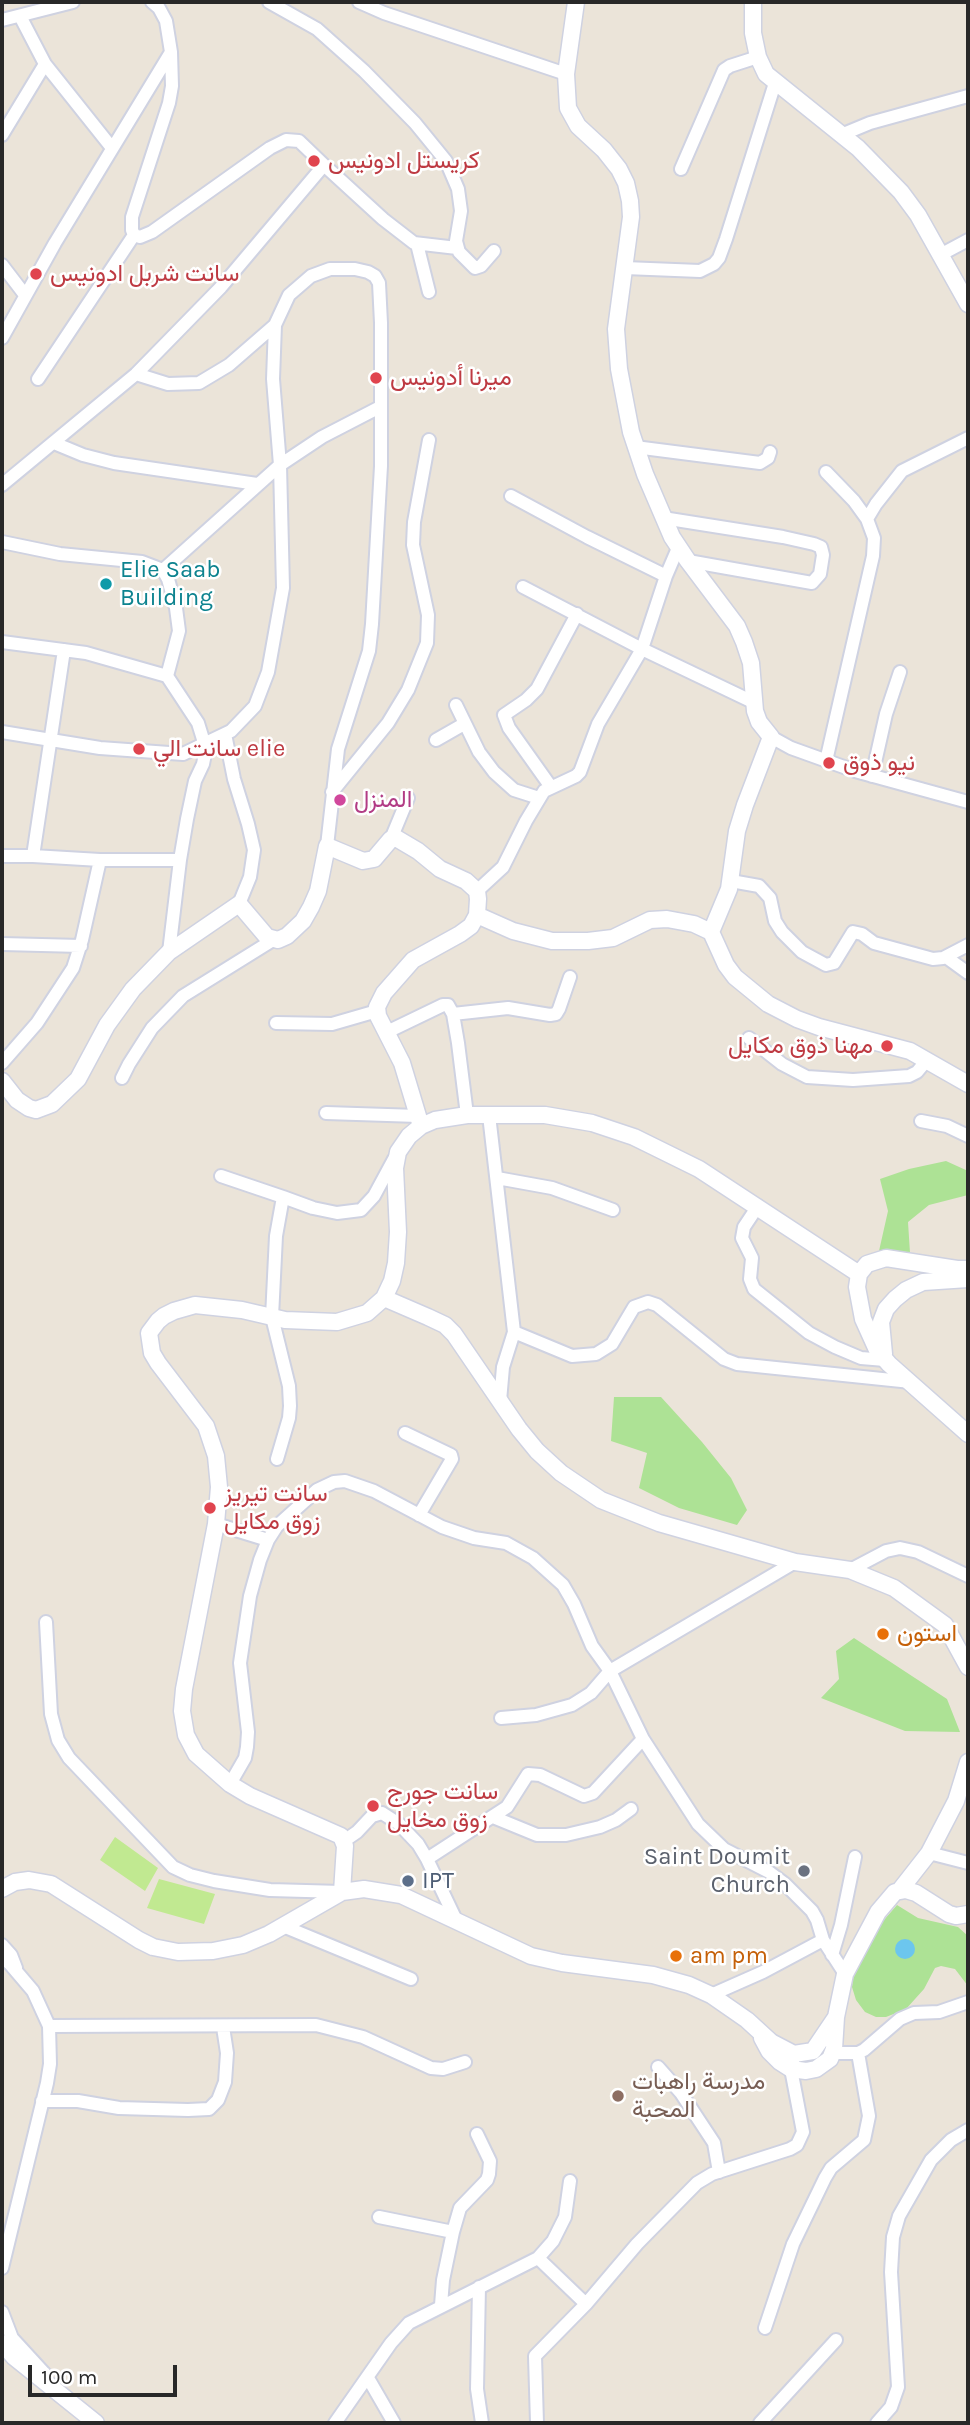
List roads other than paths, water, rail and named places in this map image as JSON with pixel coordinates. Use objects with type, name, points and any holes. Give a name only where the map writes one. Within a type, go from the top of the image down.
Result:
[{"type":"street","points":[[2,20],[73,2]]},
{"type":"street","points":[[134,235],[132,217],[172,86],[171,52],[166,21],[152,2]]},
{"type":"street","points":[[269,2],[317,29],[364,71],[436,148],[452,170],[458,189],[461,211],[457,248],[475,268],[494,251]]},
{"type":"street","points":[[359,2],[384,13],[566,74]]},
{"type":"street","points":[[576,2],[566,74],[566,98],[578,126],[612,159],[626,184],[631,217],[618,308],[617,350],[635,447],[663,518],[683,555],[737,626],[751,663],[753,702],[759,722],[771,737],[791,748],[873,776],[968,802]]},
{"type":"street","points":[[754,2],[752,33],[766,74],[858,148],[901,191],[968,304]]},
{"type":"street","points":[[20,16],[44,64],[112,148]]},
{"type":"street","points":[[2,338],[171,52]]},
{"type":"street","points":[[681,169],[724,70],[758,57]]},
{"type":"street","points":[[2,135],[44,64]]},
{"type":"street","points":[[625,268],[700,271],[714,264],[719,258],[775,83]]},
{"type":"street","points":[[841,135],[870,123],[968,96]]},
{"type":"street","points":[[134,235],[140,237],[152,232],[270,148],[286,140],[299,141],[383,219],[417,244],[457,248]]},
{"type":"street","points":[[2,485],[136,374],[221,287],[324,165]]},
{"type":"street","points":[[38,379],[134,235]]},
{"type":"street","points":[[940,255],[968,240]]},
{"type":"street","points":[[417,244],[429,292]]},
{"type":"street","points":[[2,265],[25,295]]},
{"type":"street","points":[[122,1078],[152,1028],[183,996],[273,940],[287,936],[307,915],[318,891],[327,846],[338,749],[365,666],[371,636],[380,502],[379,283],[375,276],[355,269],[330,269],[311,276],[289,296],[275,325],[229,365],[199,383],[168,384],[136,374]]},
{"type":"street","points":[[2,732],[111,749],[172,755],[190,752],[225,734],[238,726],[255,706],[268,672],[283,587],[280,465],[273,379],[275,325]]},
{"type":"street","points":[[163,570],[280,465],[322,437],[380,407]]},
{"type":"street","points":[[867,519],[902,471],[968,438]]},
{"type":"street","points":[[332,792],[388,723],[408,690],[427,643],[428,615],[413,545],[414,522],[429,440]]},
{"type":"street","points":[[54,443],[83,455],[114,463],[257,484]]},
{"type":"street","points":[[635,447],[760,463],[768,458],[770,452]]},
{"type":"street","points":[[826,472],[854,501],[867,519],[874,538],[873,556],[826,761]]},
{"type":"street","points":[[510,496],[666,576]]},
{"type":"street","points":[[663,518],[783,537],[821,547],[823,555],[820,574],[812,583],[683,555]]},
{"type":"street","points":[[2,542],[60,554],[142,562],[163,570],[179,620],[178,642],[167,676]]},
{"type":"street","points":[[420,1121],[402,1063],[377,1011],[379,1002],[413,960],[466,930],[477,915],[477,891],[503,867],[539,798],[551,787],[580,772],[598,724],[642,649],[666,576],[683,555]]},
{"type":"street","points":[[523,587],[642,649],[753,702]]},
{"type":"street","points":[[551,787],[509,729],[504,715],[537,689],[577,614]]},
{"type":"street","points":[[2,642],[86,653],[167,676],[189,706],[205,743],[205,757],[190,799],[169,952]]},
{"type":"street","points":[[33,856],[64,650]]},
{"type":"street","points":[[873,776],[886,714],[900,671]]},
{"type":"street","points":[[456,705],[464,724],[494,772],[514,790],[539,798]]},
{"type":"street","points":[[436,740],[464,724]]},
{"type":"street","points":[[2,1081],[17,1100],[29,1108],[45,1108],[60,1098],[78,1079],[118,1009],[141,980],[169,952],[239,904],[250,877],[254,850],[234,779],[225,734]]},
{"type":"street","points":[[711,932],[731,881],[741,816],[771,737]]},
{"type":"street","points":[[327,846],[363,861],[374,859],[391,839],[408,798]]},
{"type":"street","points":[[391,839],[399,839],[409,845],[435,866],[466,881],[477,891]]},
{"type":"street","points":[[2,856],[180,860]]},
{"type":"street","points":[[2,1063],[50,1006],[73,968],[81,946],[100,860]]},
{"type":"street","points":[[731,881],[759,886],[770,898],[775,921],[782,932],[802,952],[826,965],[834,963],[853,932],[884,946],[933,959],[946,957],[968,945]]},
{"type":"street","points":[[239,904],[258,930],[273,940]]},
{"type":"street","points":[[477,915],[513,931],[552,941],[613,938],[639,924],[656,919],[681,921],[711,932],[726,965],[735,977],[768,1004],[797,1019],[902,1048],[968,1084]]},
{"type":"street","points":[[2,944],[81,946]]},
{"type":"street","points":[[946,957],[968,973]]},
{"type":"street","points":[[453,1014],[508,1008],[556,1014],[570,977]]},
{"type":"street","points":[[387,1032],[448,1004],[453,1014],[467,1115]]},
{"type":"street","points":[[276,1023],[332,1024],[377,1011]]},
{"type":"street","points":[[749,1038],[782,1064],[807,1077],[853,1080],[909,1076],[917,1072],[927,1060]]},
{"type":"street","points":[[326,1113],[420,1121],[467,1115],[545,1115],[608,1127],[687,1163],[758,1206],[859,1274]]},
{"type":"street","points":[[489,1115],[513,1332],[503,1367],[499,1401]]},
{"type":"street","points":[[220,1176],[313,1208],[337,1213],[361,1210],[374,1196],[398,1152],[420,1121]]},
{"type":"street","points":[[922,1121],[947,1126],[968,1136]]},
{"type":"street","points":[[342,1892],[344,1841],[339,1834],[250,1796],[230,1784],[196,1754],[186,1735],[182,1711],[191,1645],[216,1524],[219,1487],[216,1456],[206,1426],[158,1363],[152,1353],[149,1333],[164,1316],[195,1305],[242,1310],[272,1317],[337,1322],[367,1313],[384,1298],[396,1264],[398,1232],[395,1168],[398,1152]]},
{"type":"street","points":[[497,1178],[552,1188],[613,1210]]},
{"type":"street","points":[[277,1459],[289,1418],[290,1396],[272,1317],[276,1236],[283,1197]]},
{"type":"street","points":[[758,1206],[744,1227],[742,1238],[752,1258],[750,1279],[754,1289],[809,1333],[861,1358],[885,1360]]},
{"type":"street","points":[[968,1279],[926,1273],[886,1258],[875,1259],[859,1274],[858,1301],[869,1334],[885,1360],[968,1434]]},
{"type":"street","points":[[885,1360],[881,1332],[886,1309],[926,1273],[968,1269]]},
{"type":"street","points":[[384,1298],[445,1325],[463,1346],[499,1401],[537,1451],[561,1474],[601,1500],[659,1523],[795,1562],[850,1570],[894,1588],[945,1625],[968,1667]]},
{"type":"street","points":[[858,1301],[870,1314],[884,1314]]},
{"type":"street","points":[[513,1332],[572,1356],[596,1354],[612,1344],[634,1307],[648,1302],[657,1305],[724,1359],[737,1364],[911,1382]]},
{"type":"street","points":[[405,1433],[451,1455],[452,1459],[418,1515]]},
{"type":"street","points":[[230,1784],[245,1758],[247,1747],[240,1663],[250,1596],[268,1539],[278,1526],[317,1490],[334,1482],[345,1481],[358,1485],[442,1527],[474,1538],[506,1543],[544,1567],[568,1593],[592,1646],[610,1671],[643,1739],[698,1824],[724,1849],[762,1868],[785,1884],[812,1910],[823,1940],[845,1974]]},
{"type":"street","points":[[216,1524],[268,1539]]},
{"type":"street","points":[[850,1570],[886,1551],[900,1548],[918,1552],[968,1576]]},
{"type":"street","points":[[501,1718],[537,1715],[572,1705],[591,1693],[610,1671],[795,1562]]},
{"type":"street","points":[[46,1622],[51,1714],[58,1740],[69,1758],[173,1867],[202,1878],[270,1890],[342,1892],[365,1889],[401,1895],[531,1956],[562,1963],[653,1975],[689,1985],[711,1995],[757,2030],[769,2051],[780,2062],[793,2062],[813,2051],[836,2017]]},
{"type":"street","points":[[427,1859],[511,1803],[523,1780],[533,1773],[580,1795],[590,1795],[643,1739]]},
{"type":"street","points":[[793,2062],[806,2071],[816,2069],[830,2059],[836,2039],[836,2017],[845,1974],[878,1912],[889,1898],[900,1890],[929,1853],[956,1801],[968,1762]]},
{"type":"street","points":[[493,1817],[537,1835],[566,1835],[600,1827],[631,1809]]},
{"type":"street","points":[[344,1841],[372,1816],[382,1813],[399,1824],[427,1859],[456,1920]]},
{"type":"street","points":[[929,1853],[968,1863]]},
{"type":"street","points":[[832,1955],[855,1857]]},
{"type":"street","points":[[2,1889],[15,1882],[29,1880],[51,1884],[139,1940],[153,1947],[178,1952],[214,1951],[243,1945],[283,1926],[342,1892]]},
{"type":"street","points":[[2,1902],[18,1891],[29,1889],[63,1893]]},
{"type":"street","points":[[900,1890],[916,1893],[948,1914],[968,1914]]},
{"type":"street","points":[[283,1926],[411,1979]]},
{"type":"street","points":[[711,1995],[763,1972],[823,1940]]},
{"type":"street","points":[[2,1945],[11,1955],[19,1975]]},
{"type":"street","points":[[2,1958],[33,1991],[49,2025],[50,2064],[2,2268]]},
{"type":"street","points":[[832,2053],[858,2053],[914,2012],[939,2012],[968,2003]]},
{"type":"street","points":[[49,2025],[316,2025],[363,2037],[431,2068],[443,2069],[465,2062]]},
{"type":"street","points":[[42,2101],[78,2101],[118,2108],[209,2109],[218,2100],[225,2082],[227,2053],[223,2027]]},
{"type":"street","points":[[765,2328],[793,2244],[825,2178],[831,2168],[859,2147],[864,2140],[869,2116],[858,2053]]},
{"type":"street","points":[[537,2423],[535,2356],[586,2304],[637,2244],[697,2183],[719,2172],[797,2145],[803,2132],[793,2062]]},
{"type":"street","points":[[658,2067],[681,2093],[715,2143],[719,2172]]},
{"type":"street","points":[[877,2423],[891,2407],[898,2387],[891,2252],[900,2216],[931,2160],[951,2140],[968,2130]]},
{"type":"street","points":[[441,2305],[443,2280],[460,2208],[487,2180],[489,2174],[490,2161],[477,2134]]},
{"type":"street","points":[[335,2423],[402,2330],[416,2318],[538,2258],[553,2241],[565,2217],[570,2181]]},
{"type":"street","points":[[379,2217],[453,2232]]},
{"type":"street","points":[[538,2258],[586,2304]]},
{"type":"street","points":[[479,2287],[477,2389],[482,2423]]},
{"type":"street","points":[[2,2312],[12,2338],[53,2381],[59,2395]]},
{"type":"street","points":[[760,2423],[836,2340]]},
{"type":"street","points":[[2,2343],[14,2357],[96,2423]]},
{"type":"street","points":[[2,2356],[30,2379],[59,2395]]},
{"type":"street","points":[[368,2378],[394,2423]]},
{"type":"water","points":[[905,1939],[912,1942],[915,1949],[912,1956],[905,1959],[898,1956],[895,1949],[898,1942]]},
{"type":"place","name":"كريستل ادونيس","points":[[314,161]]},
{"type":"place","name":"سانت شربل ادونيس","points":[[36,274]]},
{"type":"place","name":"ميرنا أدونيس","points":[[376,378]]},
{"type":"place","name":"Elie Saab Building","points":[[106,584]]},
{"type":"place","name":"سانت الي elie","points":[[139,749]]},
{"type":"place","name":"نيو ذوق","points":[[829,763]]},
{"type":"place","name":"المنزل","points":[[340,800]]},
{"type":"place","name":"مهنا ذوق مكايل","points":[[887,1046]]},
{"type":"place","name":"سانت تيريز زوق مكايل","points":[[210,1508]]},
{"type":"place","name":"استون","points":[[883,1634]]},
{"type":"place","name":"سانت جورج زوق مخايل","points":[[373,1806]]},
{"type":"place","name":"Saint Doumit Church","points":[[804,1871]]},
{"type":"place","name":"IPT","points":[[408,1881]]},
{"type":"place","name":"am pm","points":[[676,1956]]},
{"type":"place","name":"مدرسة راهبات المحبة","points":[[618,2096]]}]
